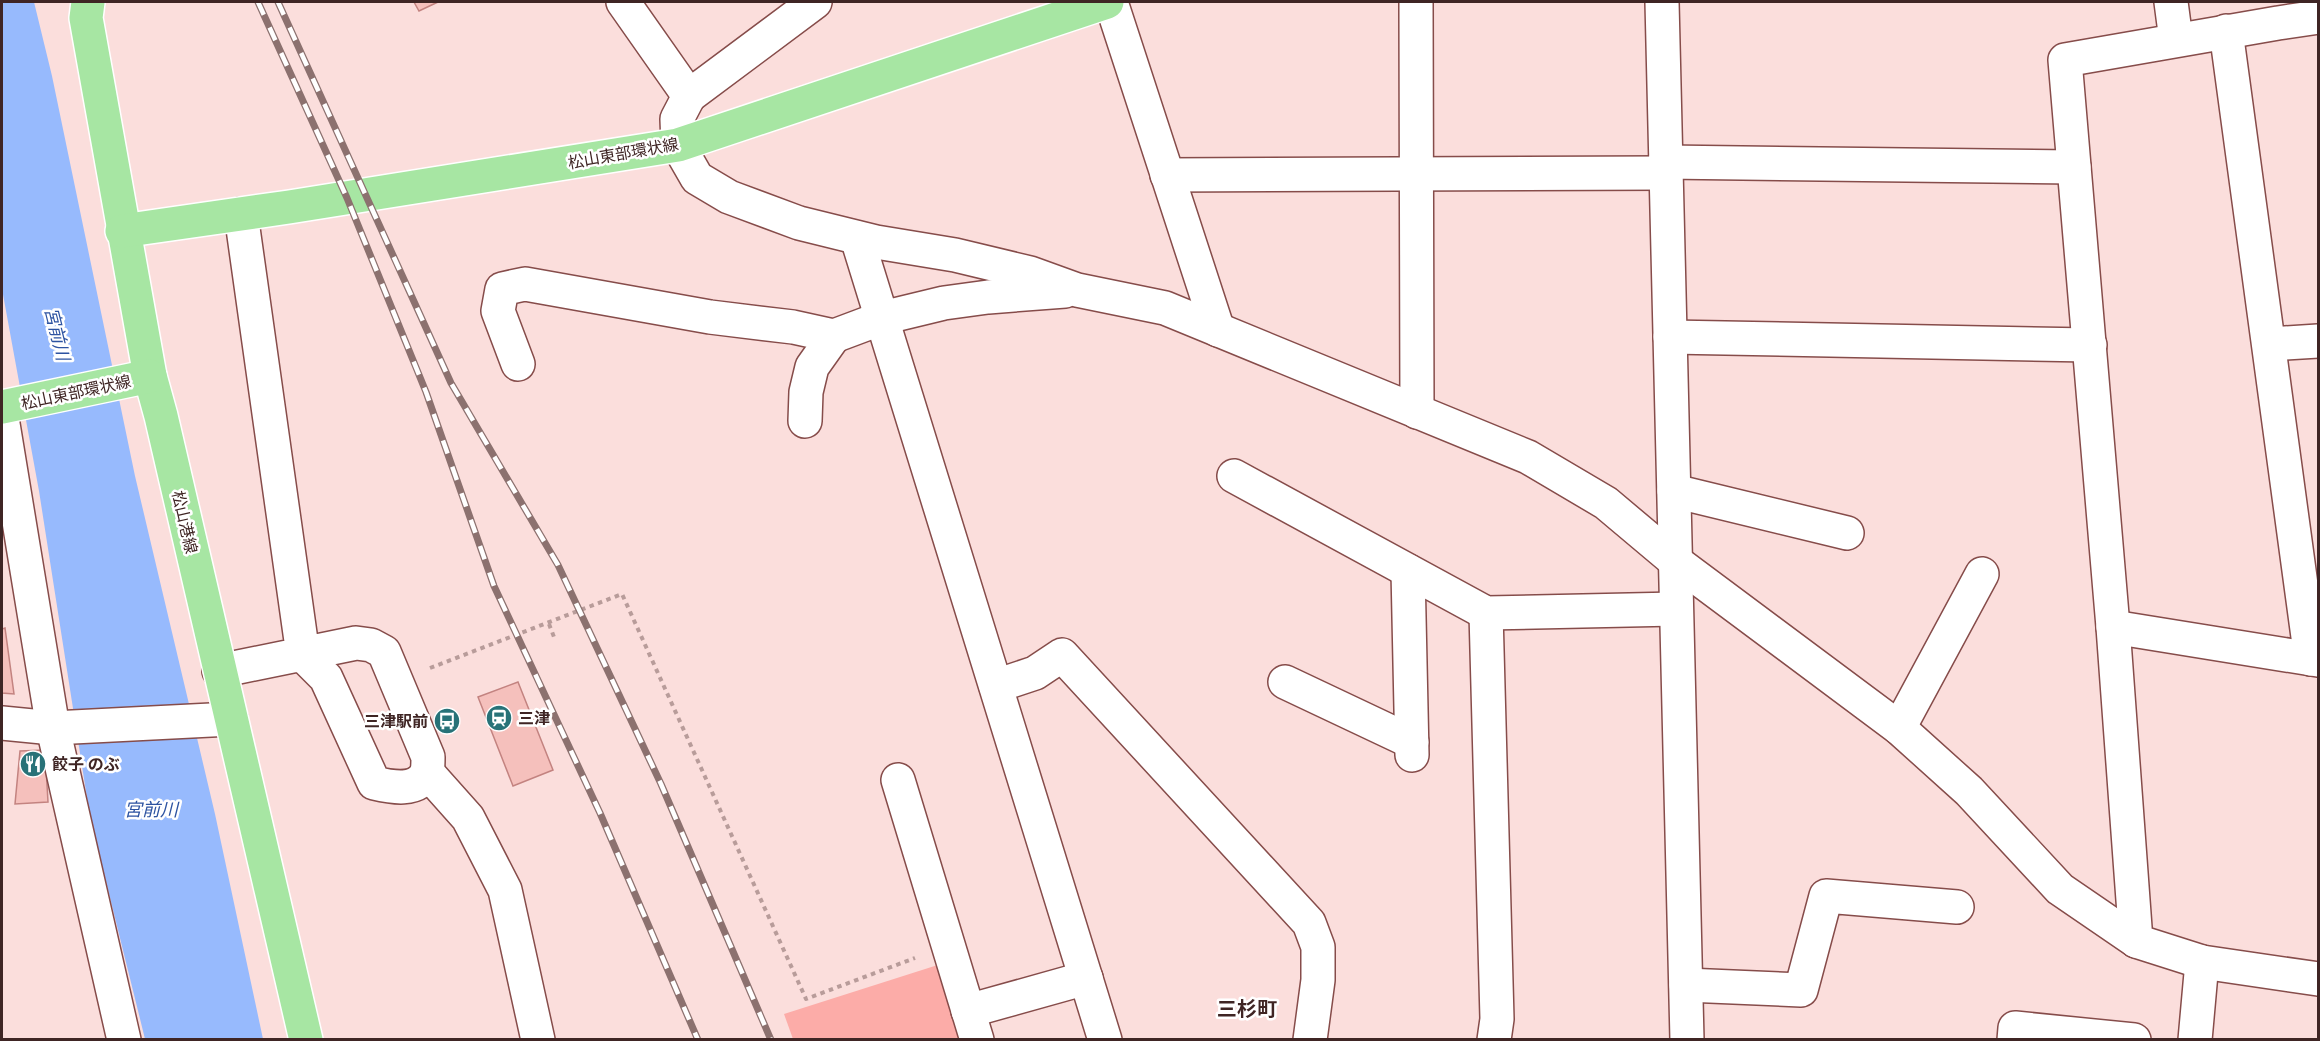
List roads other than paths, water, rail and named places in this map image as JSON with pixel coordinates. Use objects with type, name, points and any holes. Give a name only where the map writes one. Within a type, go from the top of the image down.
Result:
[{"type":"main road","name":"松山港線","points":[[88,2],[86,18],[122,231],[136,380],[160,416],[306,1040]]},
{"type":"main road","name":"松山東部環状線","points":[[122,231],[678,145],[1109,2]]},
{"type":"main road","name":"松山東部環状線","points":[[9,409],[136,380]]},
{"type":"street","points":[[623,2],[689,96]]},
{"type":"street","points":[[814,2],[689,96],[677,119],[678,145],[697,178],[729,197],[799,223],[857,238],[955,255],[1030,273],[1077,290],[1165,308],[1528,457],[1606,503],[1675,561],[1899,728],[1969,791],[2060,889],[2136,941],[2202,962],[2319,979]]},
{"type":"street","points":[[1109,2],[1218,330]]},
{"type":"street","points":[[1416,2],[1417,412]]},
{"type":"street","points":[[1662,2],[1687,1040]]},
{"type":"street","points":[[2171,2],[2176,40]]},
{"type":"street","points":[[2136,941],[2113,627],[2065,60],[2226,31],[2284,12],[2319,17]]},
{"type":"street","points":[[2113,627],[2315,660],[2226,31]]},
{"type":"street","points":[[1167,176],[1415,174],[1666,168],[2074,167]]},
{"type":"street","points":[[219,671],[303,655],[356,643],[371,645],[384,652],[428,757],[427,772],[416,784],[395,788],[374,783],[326,678],[303,655],[241,214]]},
{"type":"street","points":[[857,238],[1105,1040]]},
{"type":"street","points":[[518,364],[498,311],[502,289],[525,284],[710,317],[793,327],[834,336],[882,318],[944,303],[1077,290]]},
{"type":"street","points":[[806,421],[806,392],[812,368],[834,336]]},
{"type":"street","points":[[1670,337],[2090,345]]},
{"type":"street","points":[[2270,344],[2319,341]]},
{"type":"street","points":[[9,409],[65,727],[124,1040]]},
{"type":"street","points":[[1234,477],[1486,613],[1676,609]]},
{"type":"street","points":[[1674,491],[1847,533]]},
{"type":"street","points":[[1285,682],[1412,749],[1408,571]]},
{"type":"street","points":[[1899,728],[1982,574]]},
{"type":"street","points":[[1486,613],[1497,1019],[1494,1040]]},
{"type":"street","points":[[996,686],[1035,673],[1062,655],[1309,924],[1318,947],[1318,969],[1310,1040]]},
{"type":"street","points":[[2,723],[65,727],[231,719]]},
{"type":"street","points":[[427,772],[468,818],[505,890],[538,1040]]},
{"type":"street","points":[[898,780],[973,1025],[1086,978]]},
{"type":"street","points":[[1686,985],[1801,990],[1826,896],[1957,907]]},
{"type":"street","points":[[2195,1040],[2202,962]]},
{"type":"street","points":[[2014,1040],[2014,1028],[2133,1040]]},
{"type":"water","name":"宮前川","points":[[2,2],[34,2],[52,76],[135,476],[215,814],[263,1039],[145,1039],[90,817],[39,491],[2,289]]},
{"type":"railway","points":[[258,2],[347,198],[426,392],[494,586],[600,813],[698,1040]]},
{"type":"railway","points":[[278,2],[451,383],[558,565],[661,784],[771,1040]]},
{"type":"place","name":"三津","points":[[499,718]]},
{"type":"place","name":"三津駅前","points":[[447,721]]},
{"type":"place","name":"餃子 のぶ","points":[[33,764]]},
{"type":"district","name":"三杉町","points":[[1247,1009]]}]
